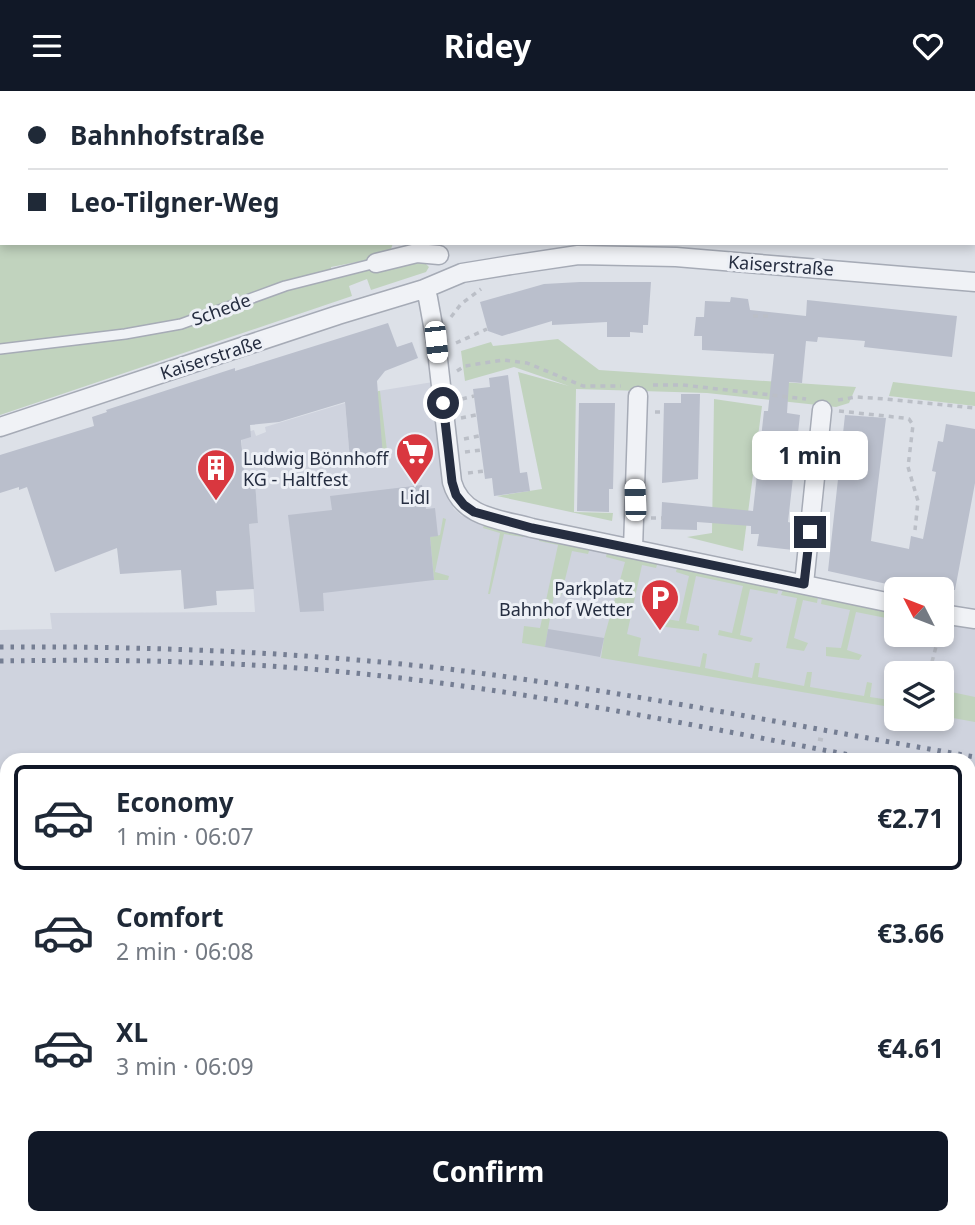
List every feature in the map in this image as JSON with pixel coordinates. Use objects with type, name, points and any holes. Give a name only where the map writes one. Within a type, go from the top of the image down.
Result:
[{"type":"street","name":"Schede","points":[[376,263],[433,249]]},
{"type":"street","points":[[433,249],[462,273]]},
{"type":"street","name":"Kaiserstraße","points":[[0,427],[424,289],[462,273],[578,255],[676,257],[975,282]]},
{"type":"street","points":[[424,289],[436,342],[452,482],[456,495],[474,512],[532,528],[884,601]]},
{"type":"street","points":[[633,549],[638,396]]},
{"type":"street","points":[[804,584],[827,405]]},
{"type":"street","points":[[954,616],[975,619]]},
{"type":"lane","name":"Schede","points":[[0,349],[125,334],[181,324],[285,286],[376,263]]},
{"type":"path","points":[[451,319],[461,305],[483,287],[486,269]]},
{"type":"path","points":[[753,316],[768,316]]},
{"type":"path","points":[[436,342],[455,344],[487,329]]},
{"type":"path","points":[[453,331],[455,344]]},
{"type":"path","points":[[827,405],[856,397],[975,408]]},
{"type":"path","points":[[827,405],[911,421],[913,425],[908,467],[918,501],[915,530]]},
{"type":"path","points":[[414,472],[415,486]]},
{"type":"path","points":[[932,661],[936,647]]},
{"type":"shaded area","points":[[433,382],[445,490],[454,509],[462,516],[468,514],[884,607],[884,647],[954,647],[954,620],[975,624],[975,753],[0,753],[0,630],[52,629],[50,613],[255,612],[249,524],[258,523],[255,481],[245,481],[241,434],[254,430],[256,436],[266,432],[265,427],[345,403],[350,459],[378,391]]},
{"type":"green space","points":[[0,245],[392,245],[390,252],[383,257],[331,267],[332,276],[409,262],[424,262],[429,267],[426,272],[371,290],[367,279],[349,286],[352,296],[0,415]]},
{"type":"green space","points":[[558,339],[599,370],[856,387],[849,403],[836,407],[707,393],[576,389],[574,512],[613,513],[612,521],[497,496],[542,489],[518,372],[569,386],[514,367],[465,381],[461,351],[491,342],[493,346]]},
{"type":"green space","points":[[893,382],[975,392],[975,406],[889,396]]},
{"type":"green space","points":[[378,391],[388,459],[350,464],[349,459]]},
{"type":"green space","points":[[714,399],[762,406],[743,551],[687,537],[712,533]]},
{"type":"green space","points":[[443,518],[446,519],[435,572],[449,576],[448,580],[434,580],[430,537],[440,535]]},
{"type":"green space","points":[[484,525],[524,534],[523,537],[504,534],[490,594],[500,533],[483,528]]},
{"type":"green space","points":[[539,537],[590,548],[588,554],[572,551],[561,596],[554,595],[545,647],[522,643],[524,626],[540,628],[558,545],[539,541]]},
{"type":"green space","points":[[607,552],[658,562],[656,568],[642,565],[627,634],[641,638],[638,656],[700,667],[703,653],[707,654],[705,668],[752,678],[755,663],[760,663],[758,677],[804,686],[807,672],[812,672],[810,687],[864,696],[867,682],[872,683],[870,697],[884,699],[884,706],[601,658],[625,562],[606,557]]},
{"type":"green space","points":[[677,567],[779,589],[777,594],[750,589],[740,635],[753,638],[751,642],[718,635],[719,630],[732,633],[743,586],[696,576],[686,623],[699,626],[699,631],[664,625],[666,619],[679,621],[689,576],[676,572]]},
{"type":"green space","points":[[783,590],[818,597],[817,603],[803,600],[794,638],[808,643],[804,651],[786,648],[797,598],[781,595]]},
{"type":"green space","points":[[822,598],[884,611],[884,618],[856,612],[847,650],[862,655],[859,660],[826,656],[826,647],[841,648],[850,610],[821,604]]},
{"type":"green space","points":[[954,693],[975,697],[975,722],[954,718]]},
{"type":"building","points":[[651,282],[648,325],[643,325],[643,333],[630,332],[630,337],[607,337],[607,322],[552,325],[552,321],[502,336],[488,331],[480,302],[544,284]]},
{"type":"building","points":[[731,297],[748,299],[750,310],[806,316],[807,300],[957,316],[952,357],[864,347],[865,341],[818,337],[817,342],[806,341],[802,383],[789,382],[787,413],[800,415],[788,522],[792,523],[795,534],[793,550],[757,546],[759,534],[751,534],[751,526],[697,522],[697,530],[661,529],[662,502],[753,511],[764,411],[768,411],[774,354],[702,350],[702,336],[694,336],[696,317],[704,317],[705,301],[730,302]]},
{"type":"building","points":[[388,323],[397,347],[412,342],[418,358],[385,371],[377,381],[383,457],[350,460],[345,402],[279,422],[250,425],[251,437],[241,440],[245,481],[255,481],[258,523],[249,524],[254,589],[216,591],[217,605],[184,609],[181,570],[120,574],[117,548],[55,572],[27,487],[0,493],[0,455],[94,426],[92,417],[107,412],[106,410],[235,368],[235,371]]},
{"type":"building","points":[[508,375],[520,473],[527,472],[530,491],[494,496],[492,478],[485,479],[473,389],[490,387],[489,378]]},
{"type":"building","points":[[681,394],[700,394],[698,479],[662,483],[664,403],[681,403]]},
{"type":"building","points":[[579,403],[615,403],[613,489],[609,489],[609,512],[577,511]]},
{"type":"building","points":[[845,415],[886,418],[871,541],[909,549],[911,536],[923,539],[936,472],[932,471],[938,441],[943,442],[946,424],[975,429],[975,483],[955,590],[954,577],[884,577],[884,583],[828,571]]},
{"type":"building","points":[[422,485],[426,509],[435,508],[438,536],[430,537],[434,580],[323,593],[324,611],[300,612],[288,515],[332,510],[330,496]]},
{"type":"building","points":[[548,629],[604,638],[600,657],[545,647]]},
{"type":"railway","points":[[0,647],[224,651],[448,669],[646,699],[952,753]]},
{"type":"railway","points":[[0,661],[221,663],[419,680],[614,710],[840,753]]},
{"type":"place","name":"Lidl","points":[[415,486]]},
{"type":"place","name":"Ludwig Bönnhoff KG - Haltfest","points":[[216,502]]},
{"type":"place","name":"Parkplatz Bahnhof Wetter","points":[[660,632]]},
{"type":"route","points":[[443,403],[452,482],[456,495],[474,512],[532,528],[804,584],[810,532]]}]
